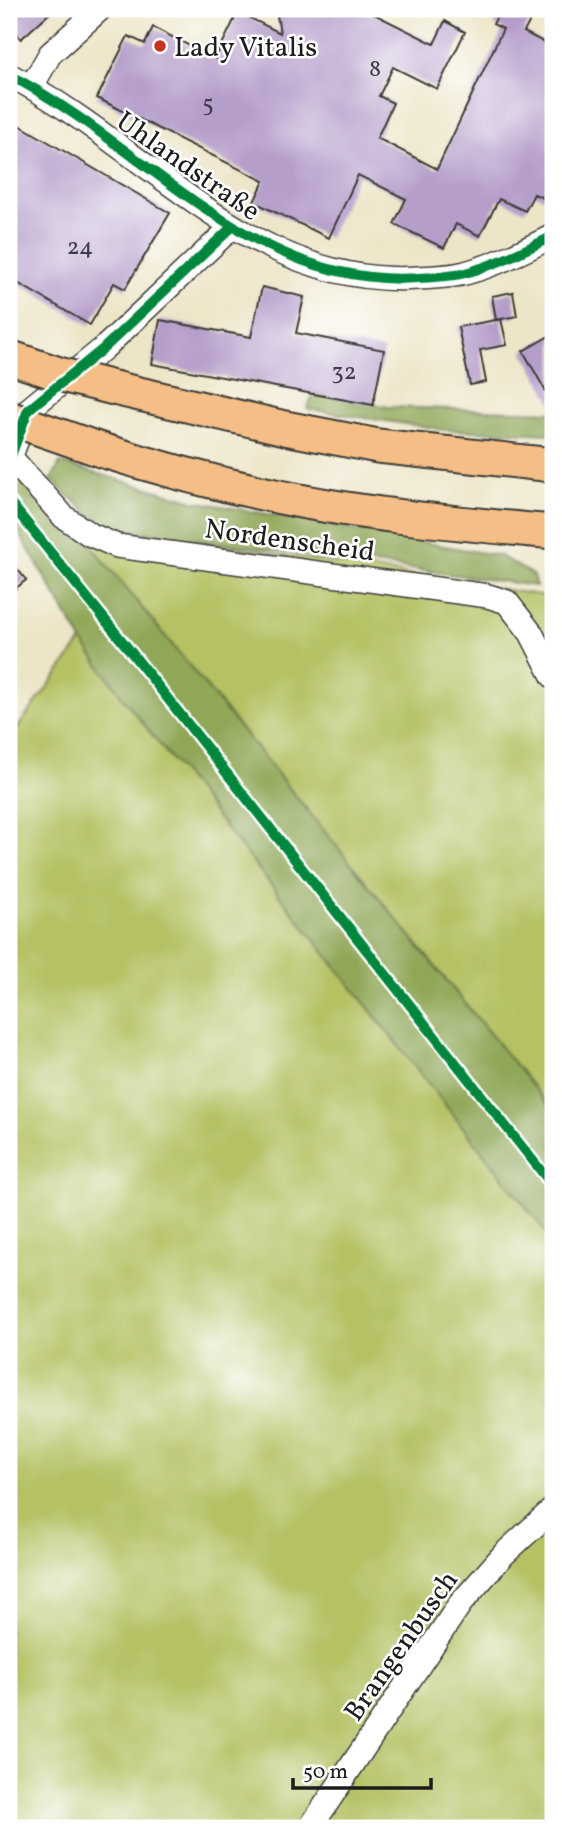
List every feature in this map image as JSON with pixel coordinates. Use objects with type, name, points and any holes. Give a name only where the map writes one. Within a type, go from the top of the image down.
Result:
[{"type":"highway","points":[[9,357],[62,375],[285,428],[378,446],[553,466]]},
{"type":"highway","points":[[9,418],[163,469],[281,497],[380,513],[553,532]]},
{"type":"highway","points":[[482,459],[553,457]]},
{"type":"street","points":[[32,86],[50,54],[100,9]]},
{"type":"street","name":"Uhlandstraße","points":[[9,75],[32,86],[101,132],[232,227],[303,262],[335,273],[400,280],[463,274],[494,264],[553,236]]},
{"type":"street","points":[[10,460],[28,410],[104,348],[232,227]]},
{"type":"street","name":"Nordenscheid","points":[[10,460],[64,517],[89,534],[117,546],[488,596],[507,603],[531,633],[553,676]]},
{"type":"street","name":"Brangenbusch","points":[[310,1828],[460,1605],[504,1554],[553,1509]]},
{"type":"green space","points":[[313,394],[389,407],[553,412],[553,434],[445,430],[307,409]]},
{"type":"green space","points":[[60,463],[194,501],[500,556],[533,575],[536,586],[104,527],[51,480]]},
{"type":"green space","points":[[13,471],[89,543],[553,1111],[553,1241],[123,698],[82,641],[9,516],[9,480]]},
{"type":"green space","points":[[104,527],[553,597],[553,1111],[89,543]]},
{"type":"green space","points":[[82,641],[123,698],[553,1241],[553,1828],[9,1828],[9,739]]},
{"type":"building","points":[[9,9],[54,9],[21,39],[9,25]]},
{"type":"building","points":[[276,9],[364,9],[434,44],[445,21],[465,32],[437,89],[393,67],[379,96],[393,103],[377,138],[437,169],[503,29],[493,24],[501,9],[536,9],[524,32],[553,47],[553,202],[534,194],[525,211],[499,199],[480,236],[456,224],[444,248],[394,224],[406,199],[358,175],[329,238],[254,202],[264,181],[97,98],[128,36],[145,44],[153,27],[215,59],[238,12],[280,33]]},
{"type":"building","points":[[9,119],[170,213],[125,289],[114,283],[90,325],[9,278]]},
{"type":"building","points":[[262,287],[304,297],[296,333],[384,350],[373,405],[152,364],[160,320],[251,337]]},
{"type":"building","points":[[513,292],[517,316],[496,320],[492,296]]},
{"type":"building","points":[[501,319],[507,345],[480,350],[486,382],[470,385],[458,327]]},
{"type":"building","points":[[553,334],[553,404],[523,351]]},
{"type":"building","points":[[9,558],[26,580],[9,594]]},
{"type":"cycle path","points":[[9,75],[59,104],[202,206],[252,237],[303,261],[359,276],[448,276],[488,266],[553,236]]},
{"type":"cycle path","points":[[9,461],[28,410],[104,348],[232,227]]},
{"type":"cycle path","points":[[9,501],[553,1186]]},
{"type":"place","name":"Lady Vitalis","points":[[160,46]]}]
